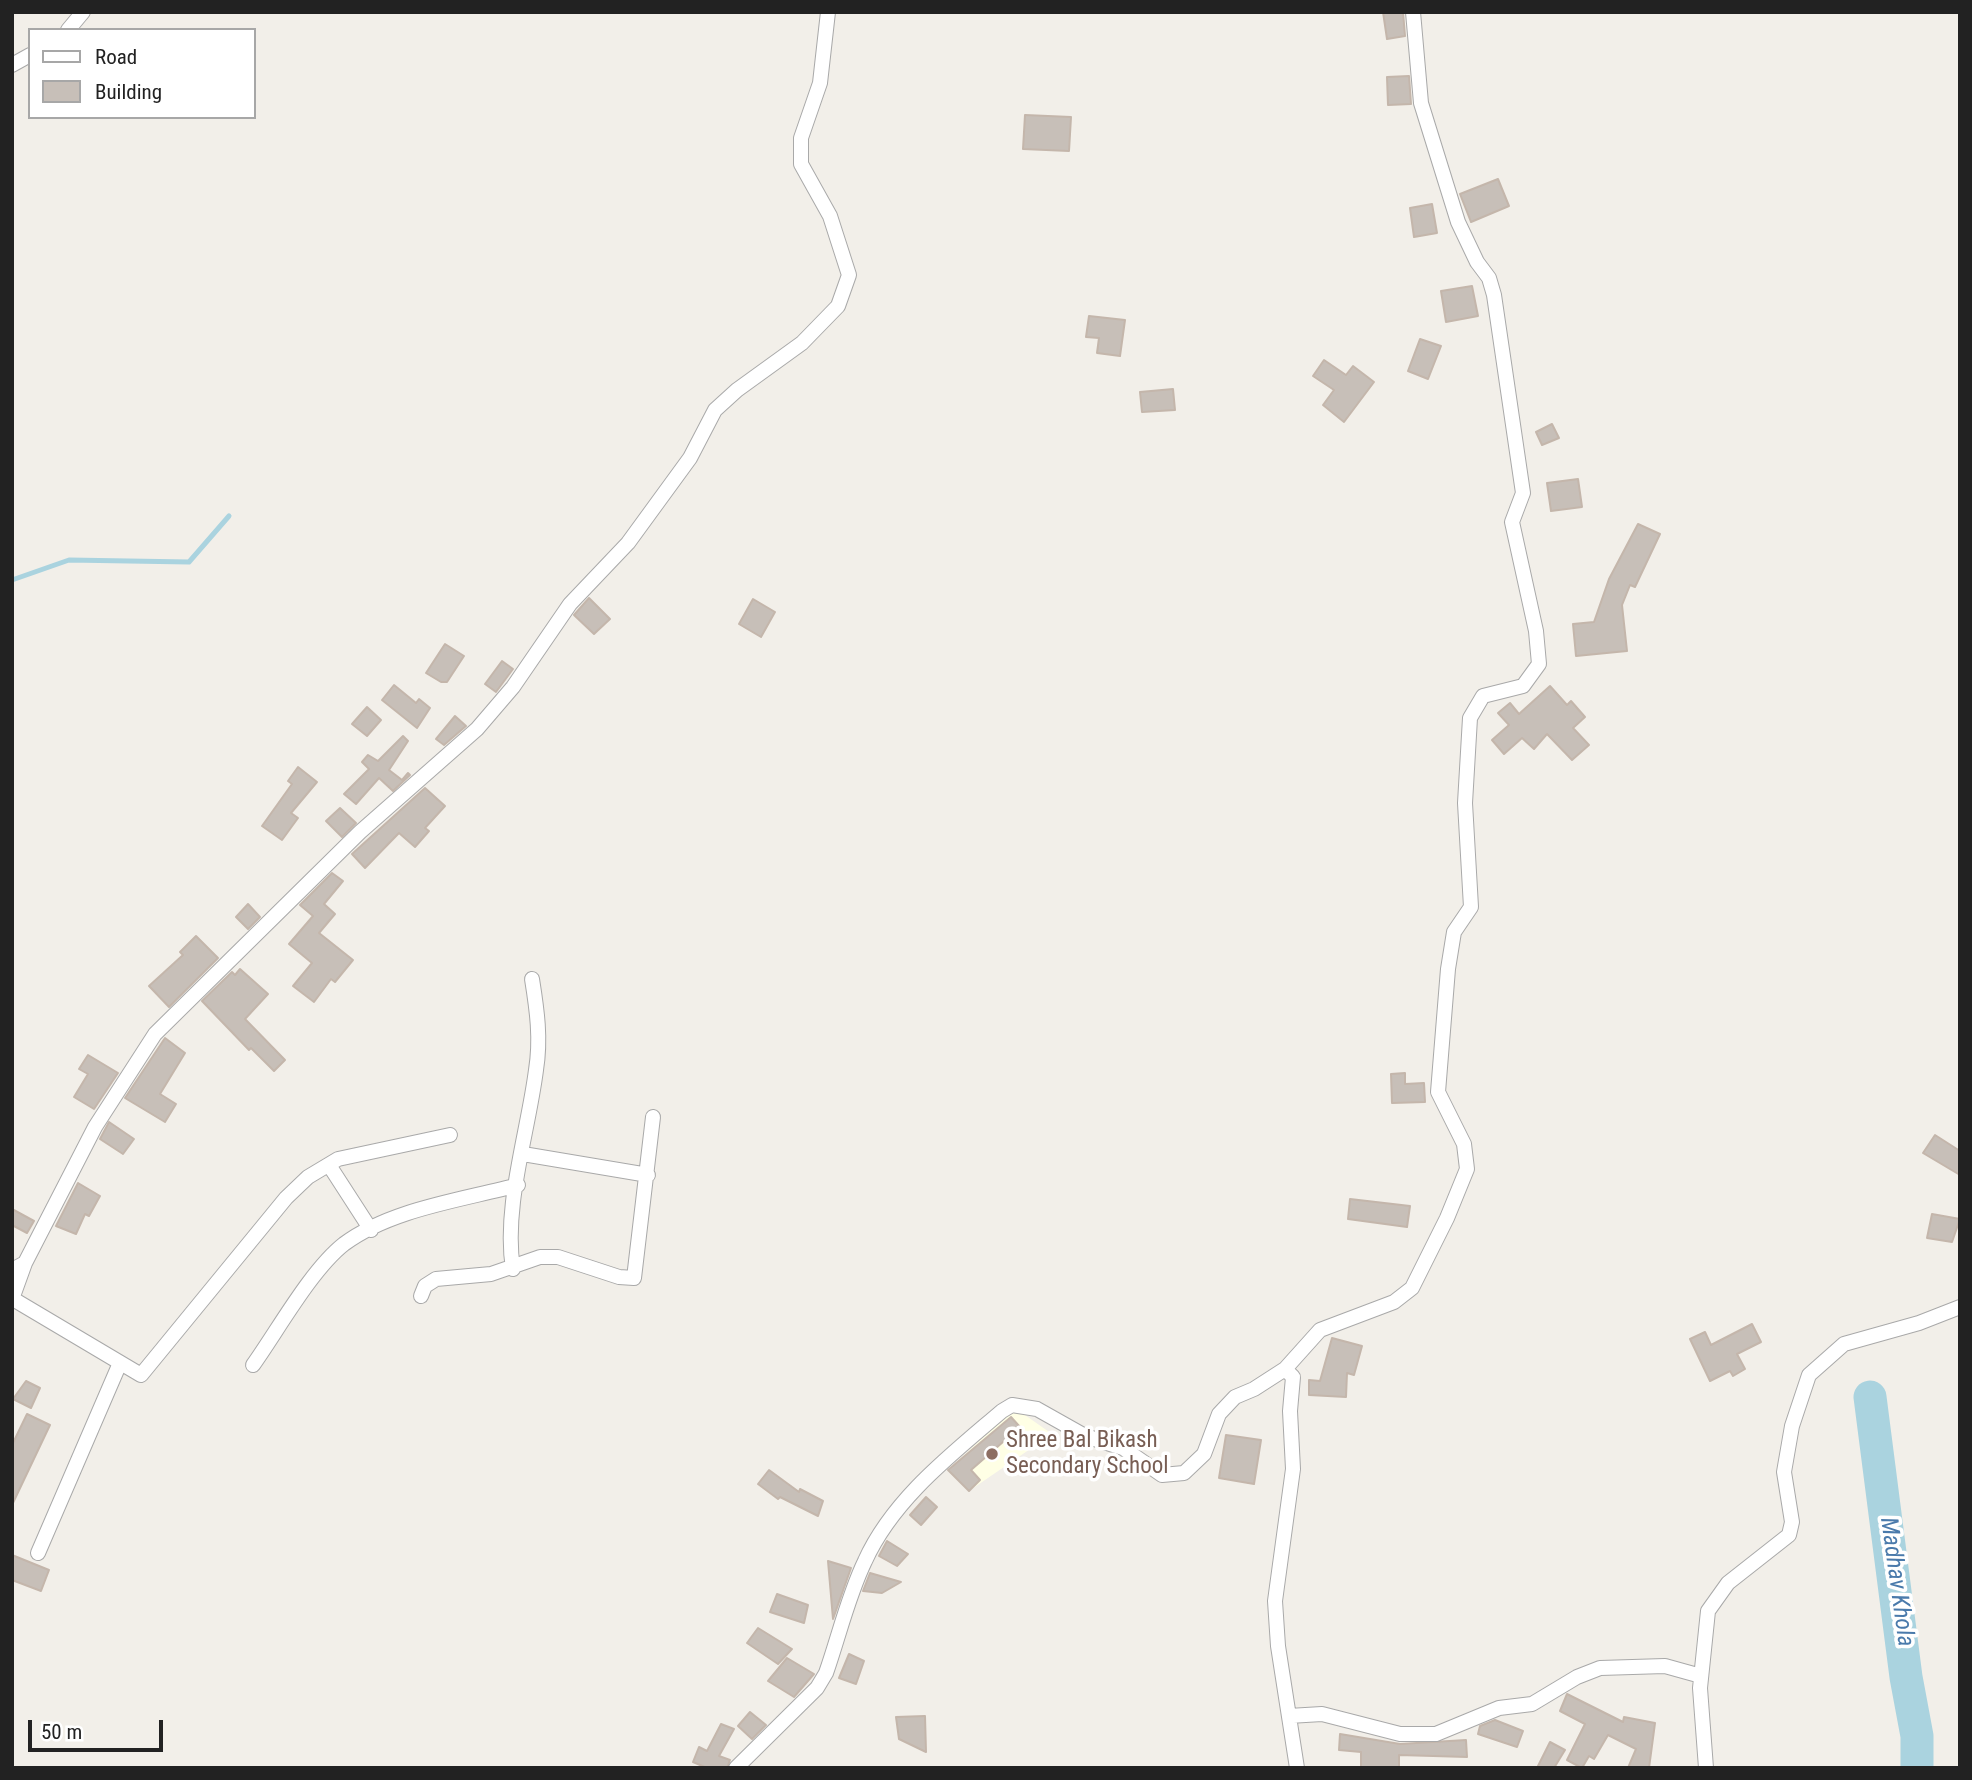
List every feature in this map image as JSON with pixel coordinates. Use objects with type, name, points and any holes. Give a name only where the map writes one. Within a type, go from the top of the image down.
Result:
[{"type":"street","points":[[70,28],[83,12]]},
{"type":"street","points":[[450,1135],[338,1159],[308,1177],[286,1198],[141,1376],[12,1299],[18,1266],[94,1127],[156,1034],[360,832],[477,729],[513,687],[570,604],[628,543],[690,458],[715,410],[737,390],[802,343],[838,306],[849,275],[830,216],[801,164],[800,138],[820,83],[828,12]]},
{"type":"street","points":[[736,1768],[817,1688],[826,1673],[865,1560],[886,1525],[912,1493],[1002,1411],[1012,1405],[1037,1409],[1086,1436],[1123,1448],[1162,1475],[1184,1473],[1204,1454],[1219,1414],[1226,1404],[1285,1369],[1320,1330],[1378,1310],[1412,1288],[1466,1169],[1464,1144],[1438,1092],[1448,969],[1454,932],[1471,907],[1465,803],[1470,718],[1483,696],[1522,686],[1539,664],[1536,631],[1512,522],[1523,493],[1494,295],[1489,278],[1477,262],[1458,222],[1421,103],[1413,12]]},
{"type":"street","points":[[12,65],[28,56]]},
{"type":"street","points":[[513,1269],[508,1239],[537,1069],[540,1029],[532,979]]},
{"type":"street","points":[[421,1296],[425,1286],[436,1279],[491,1274],[513,1269],[540,1257],[558,1257],[620,1277],[634,1278],[653,1117]]},
{"type":"street","points":[[523,1154],[648,1175]]},
{"type":"street","points":[[329,1165],[371,1230]]},
{"type":"street","points":[[253,1365],[323,1266],[345,1244],[401,1217],[517,1185]]},
{"type":"street","points":[[1706,1768],[1701,1676],[1708,1611],[1718,1594],[1789,1535],[1792,1522],[1784,1472],[1793,1426],[1809,1375],[1844,1344],[1919,1323],[1960,1307]]},
{"type":"street","points":[[38,1553],[120,1363]]},
{"type":"street","points":[[1285,1369],[1293,1377],[1290,1411],[1293,1469],[1275,1601],[1278,1646],[1297,1768]]},
{"type":"street","points":[[1289,1716],[1322,1714],[1400,1734],[1436,1734],[1489,1712],[1532,1704],[1600,1668],[1665,1666],[1701,1676]]},
{"type":"shaded area","name":"Shree Bal Bikash Secondary School","points":[[1015,1408],[1052,1434],[969,1491],[948,1470]]},
{"type":"building","points":[[1383,12],[1403,12],[1405,36],[1387,39]]},
{"type":"building","points":[[1409,76],[1411,104],[1388,105],[1387,77]]},
{"type":"building","points":[[1025,115],[1071,117],[1069,151],[1023,149]]},
{"type":"building","points":[[1498,179],[1509,206],[1471,222],[1460,194]]},
{"type":"building","points":[[1432,204],[1437,233],[1414,237],[1410,208]]},
{"type":"building","points":[[1472,286],[1478,316],[1446,322],[1441,291]]},
{"type":"building","points":[[1089,316],[1125,320],[1120,356],[1097,353],[1099,338],[1086,337]]},
{"type":"building","points":[[1420,339],[1441,346],[1428,379],[1408,371]]},
{"type":"building","points":[[1324,360],[1346,375],[1353,366],[1374,382],[1344,422],[1323,405],[1334,390],[1313,376]]},
{"type":"building","points":[[1173,389],[1175,410],[1142,412],[1140,392]]},
{"type":"building","points":[[1552,424],[1559,438],[1542,445],[1536,432]]},
{"type":"building","points":[[1578,479],[1582,507],[1551,511],[1547,483]]},
{"type":"building","points":[[1638,524],[1660,534],[1635,587],[1630,585],[1622,605],[1627,651],[1576,656],[1573,624],[1594,622],[1609,579]]},
{"type":"building","points":[[589,598],[610,619],[594,634],[574,615]]},
{"type":"building","points":[[753,599],[775,612],[761,637],[739,624]]},
{"type":"building","points":[[445,644],[464,656],[447,682],[441,682],[426,673]]},
{"type":"building","points":[[502,661],[513,669],[496,692],[485,684]]},
{"type":"building","points":[[394,685],[416,703],[419,699],[430,708],[417,728],[382,700]]},
{"type":"building","points":[[1550,686],[1567,705],[1571,701],[1585,717],[1573,728],[1589,745],[1572,760],[1547,734],[1534,749],[1522,738],[1504,754],[1492,740],[1509,725],[1498,713],[1510,703],[1519,714]]},
{"type":"building","points":[[367,707],[381,720],[367,736],[352,724]]},
{"type":"building","points":[[455,716],[466,726],[444,745],[436,739]]},
{"type":"building","points":[[403,736],[408,741],[389,770],[402,780],[408,773],[410,775],[393,791],[379,778],[356,804],[344,794],[369,769],[362,762],[368,755],[378,761]]},
{"type":"building","points":[[298,767],[317,782],[291,813],[298,818],[282,840],[262,826],[292,784],[288,781]]},
{"type":"building","points":[[425,788],[445,806],[425,828],[429,831],[415,847],[399,833],[365,868],[352,854]]},
{"type":"building","points":[[340,808],[356,823],[342,837],[326,821]]},
{"type":"building","points":[[332,873],[343,881],[324,904],[335,914],[319,933],[353,960],[335,982],[331,979],[314,1002],[293,986],[312,963],[289,944],[313,916],[300,905]]},
{"type":"building","points":[[248,904],[260,917],[248,929],[236,917]]},
{"type":"building","points":[[196,936],[218,958],[169,1007],[149,986],[183,955],[180,952]]},
{"type":"building","points":[[240,969],[268,994],[245,1019],[285,1060],[274,1071],[251,1048],[249,1050],[202,1001],[232,972],[235,975]]},
{"type":"building","points":[[165,1038],[185,1053],[160,1094],[176,1104],[165,1122],[125,1098]]},
{"type":"building","points":[[88,1055],[118,1073],[94,1109],[74,1097],[88,1074],[79,1069]]},
{"type":"building","points":[[1405,1073],[1405,1084],[1424,1083],[1425,1102],[1392,1103],[1391,1074]]},
{"type":"building","points":[[109,1122],[134,1139],[123,1154],[100,1139]]},
{"type":"building","points":[[1935,1135],[1960,1151],[1960,1175],[1923,1153]]},
{"type":"building","points":[[78,1183],[100,1196],[89,1216],[85,1214],[76,1234],[56,1226]]},
{"type":"building","points":[[1350,1199],[1410,1206],[1407,1227],[1348,1219]]},
{"type":"building","points":[[12,1209],[34,1221],[27,1233],[12,1225]]},
{"type":"building","points":[[1932,1214],[1960,1219],[1952,1242],[1927,1238]]},
{"type":"building","points":[[1752,1324],[1761,1342],[1737,1354],[1745,1369],[1733,1376],[1730,1371],[1710,1381],[1690,1339],[1705,1332],[1711,1345]]},
{"type":"building","points":[[1332,1338],[1362,1346],[1354,1375],[1347,1373],[1346,1397],[1309,1395],[1309,1380],[1320,1381]]},
{"type":"building","points":[[26,1381],[40,1388],[31,1408],[13,1399]]},
{"type":"building","points":[[27,1414],[50,1425],[12,1505],[12,1445]]},
{"type":"building","points":[[1011,1417],[1020,1427],[971,1470],[980,1480],[969,1491],[948,1470]]},
{"type":"building","points":[[1226,1435],[1261,1440],[1254,1484],[1219,1478]]},
{"type":"building","points":[[769,1470],[799,1492],[800,1489],[823,1501],[818,1516],[780,1497],[778,1499],[758,1484]]},
{"type":"building","points":[[926,1497],[937,1507],[921,1525],[910,1515]]},
{"type":"building","points":[[887,1541],[908,1554],[897,1566],[879,1556]]},
{"type":"building","points":[[12,1555],[49,1570],[41,1591],[12,1580]]},
{"type":"building","points":[[828,1561],[851,1568],[833,1619]]},
{"type":"building","points":[[870,1573],[901,1582],[882,1593],[863,1591]]},
{"type":"building","points":[[777,1594],[808,1605],[804,1623],[770,1612]]},
{"type":"building","points":[[758,1628],[792,1649],[778,1664],[747,1643]]},
{"type":"building","points":[[849,1654],[864,1661],[856,1684],[839,1678]]},
{"type":"building","points":[[787,1658],[814,1674],[794,1697],[768,1681]]},
{"type":"building","points":[[1567,1694],[1623,1722],[1624,1717],[1655,1723],[1649,1768],[1628,1768],[1636,1749],[1608,1735],[1594,1759],[1589,1756],[1582,1768],[1567,1760],[1585,1724],[1560,1711]]},
{"type":"building","points":[[750,1712],[766,1725],[752,1739],[738,1726]]},
{"type":"building","points":[[925,1716],[926,1752],[899,1739],[896,1717]]},
{"type":"building","points":[[1495,1720],[1523,1731],[1517,1747],[1478,1734],[1480,1726]]},
{"type":"building","points":[[721,1724],[734,1729],[719,1756],[730,1760],[727,1768],[707,1768],[693,1762],[699,1747],[707,1751]]},
{"type":"building","points":[[1340,1734],[1400,1744],[1466,1740],[1467,1757],[1399,1755],[1399,1768],[1361,1768],[1361,1752],[1339,1750]]},
{"type":"building","points":[[1550,1742],[1565,1750],[1554,1768],[1537,1768]]},
{"type":"waterway","points":[[12,580],[69,560],[189,562],[229,516]]},
{"type":"waterway","name":"Madhav Khola","points":[[1870,1397],[1906,1677],[1917,1736],[1917,1768]]},
{"type":"place","name":"Shree Bal Bikash Secondary School","points":[[992,1454]]}]
